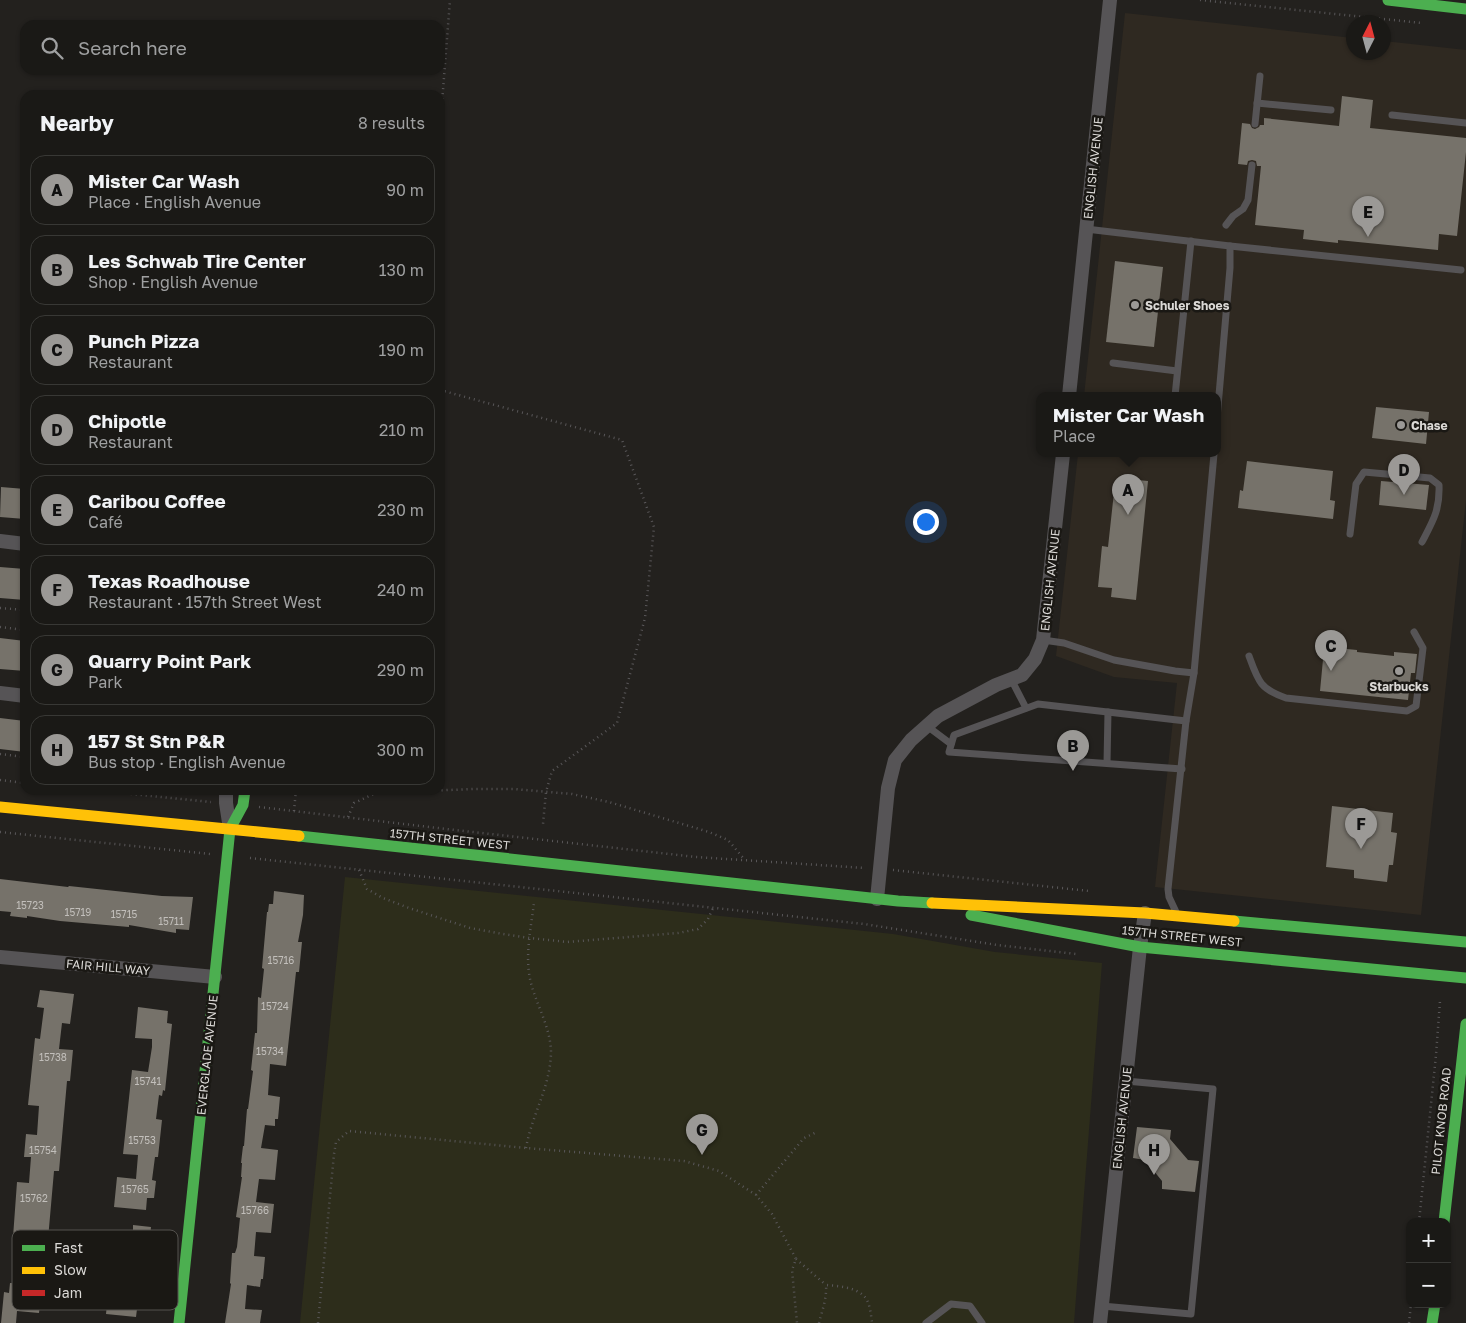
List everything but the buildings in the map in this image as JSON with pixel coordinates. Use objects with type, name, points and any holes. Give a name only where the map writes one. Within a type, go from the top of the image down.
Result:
[{"type":"street","name":"ENGLISH AVENUE","points":[[1069,392],[1110,0]]},
{"type":"street","points":[[1388,0],[1466,9]]},
{"type":"street","name":"ENGLISH AVENUE","points":[[877,899],[888,788],[895,760],[911,740],[938,716],[996,685],[1022,675],[1036,659],[1043,640],[1063,457]]},
{"type":"street","points":[[0,541],[20,543]]},
{"type":"street","points":[[0,693],[20,695]]},
{"type":"street","name":"EVERGLADE AVENUE","points":[[179,1323],[230,829],[243,805],[244,795]]},
{"type":"street","points":[[222,798],[230,829]]},
{"type":"street","name":"157TH STREET WEST","points":[[0,807],[230,829],[898,901],[1145,913],[1466,942]]},
{"type":"street","name":"157TH STREET WEST","points":[[898,901],[1140,947],[1466,978]]},
{"type":"street","name":"ENGLISH AVENUE","points":[[1100,1323],[1145,913]]},
{"type":"street","name":"FAIR HILL WAY","points":[[0,957],[215,977]]},
{"type":"street","name":"PILOT KNOB ROAD","points":[[1444,1218],[1466,1024]]},
{"type":"street","points":[[1432,1323],[1434,1308]]},
{"type":"lane","points":[[1255,124],[1260,76]]},
{"type":"lane","points":[[1257,103],[1331,110]]},
{"type":"lane","points":[[1392,116],[1466,123]]},
{"type":"lane","points":[[1226,225],[1233,216],[1243,209],[1248,200],[1252,165]]},
{"type":"lane","points":[[1086,228],[1230,246],[1461,270]]},
{"type":"lane","points":[[1175,392],[1191,241]]},
{"type":"lane","points":[[1219,392],[1230,268],[1230,246]]},
{"type":"lane","points":[[1114,363],[1177,371]]},
{"type":"lane","points":[[1177,916],[1169,897],[1168,889],[1186,721],[1194,673],[1214,457]]},
{"type":"lane","points":[[1350,534],[1356,484],[1364,472],[1430,478],[1439,485],[1440,498],[1437,513],[1422,542]]},
{"type":"lane","points":[[1249,656],[1257,678],[1272,694],[1286,698],[1407,711],[1416,706],[1422,648],[1414,632]]},
{"type":"lane","points":[[1043,640],[1064,643],[1114,660],[1194,673]]},
{"type":"lane","points":[[1010,679],[1026,708]]},
{"type":"lane","points":[[1182,769],[949,752],[954,735],[1038,704],[1186,721]]},
{"type":"lane","points":[[1107,764],[1108,712]]},
{"type":"lane","points":[[927,726],[951,744]]},
{"type":"lane","points":[[1102,1306],[1191,1314],[1213,1089],[1126,1081]]},
{"type":"lane","points":[[926,1323],[951,1304],[970,1306],[982,1323]]},
{"type":"path","points":[[445,64],[450,0]]},
{"type":"path","points":[[1200,0],[1427,24]]},
{"type":"path","points":[[443,90],[444,75]]},
{"type":"path","points":[[445,391],[622,440],[654,527],[645,618],[618,722],[552,771],[546,792],[543,824]]},
{"type":"path","points":[[0,608],[20,610]]},
{"type":"path","points":[[0,628],[20,630]]},
{"type":"path","points":[[0,754],[20,756]]},
{"type":"path","points":[[0,780],[20,782]]},
{"type":"path","points":[[445,790],[514,789],[572,794],[609,802],[710,832],[728,840],[744,860]]},
{"type":"path","points":[[173,795],[222,798]]},
{"type":"path","points":[[294,811],[296,795]]},
{"type":"path","points":[[348,817],[354,803],[372,795]]},
{"type":"path","points":[[255,806],[582,844],[744,860],[858,867]]},
{"type":"path","points":[[0,832],[214,854]]},
{"type":"path","points":[[250,858],[864,924],[997,945],[1084,955]]},
{"type":"path","points":[[359,870],[367,889],[383,898],[409,908],[470,928],[567,942],[678,933],[698,929],[708,919],[713,908]]},
{"type":"path","points":[[905,871],[1089,891]]},
{"type":"path","points":[[526,1148],[529,1133],[543,1096],[549,1071],[551,1050],[530,977],[530,938],[534,903]]},
{"type":"path","points":[[1419,1218],[1440,1001]]},
{"type":"path","points":[[318,1323],[334,1154],[336,1142],[349,1130],[526,1148],[684,1161],[718,1171],[756,1195],[772,1214],[796,1258],[826,1286],[827,1295],[819,1323]]},
{"type":"path","points":[[756,1195],[804,1138],[817,1132]]},
{"type":"path","points":[[796,1258],[792,1270],[797,1323]]},
{"type":"path","points":[[826,1286],[838,1286],[854,1290],[864,1296],[869,1306],[872,1323]]},
{"type":"path","points":[[1409,1323],[1411,1308]]},
{"type":"shaded area","points":[[1125,13],[1346,37],[1346,60],[1391,60],[1391,42],[1466,50],[1466,500],[1421,915],[1155,887],[1177,683],[1114,677],[1056,656],[1078,457],[1221,457],[1221,392],[1084,392]]},
{"type":"green space","points":[[345,877],[893,934],[995,952],[1102,963],[1074,1323],[300,1323]]},
{"type":"traffic: fast","points":[[1388,0],[1466,9]]},
{"type":"traffic: fast","points":[[179,1323],[230,829],[243,805],[244,795]]},
{"type":"traffic: fast","points":[[299,836],[898,901],[932,903]]},
{"type":"traffic: fast","points":[[971,915],[1140,947],[1466,978]]},
{"type":"traffic: fast","points":[[1234,921],[1466,942]]},
{"type":"traffic: fast","points":[[1444,1218],[1466,1024]]},
{"type":"traffic: fast","points":[[1432,1323],[1434,1308]]},
{"type":"traffic: slow","points":[[0,807],[299,836]]},
{"type":"traffic: slow","points":[[932,903],[1145,913],[1234,921]]},
{"type":"place","name":"Caribou Coffee","points":[[1368,237]]},
{"type":"place","name":"Schuler Shoes","points":[[1135,305]]},
{"type":"place","name":"Chase","points":[[1401,425]]},
{"type":"place","name":"Chipotle","points":[[1404,495]]},
{"type":"place","name":"Mister Car Wash","points":[[1128,515]]},
{"type":"place","name":"Punch Pizza","points":[[1331,671]]},
{"type":"place","name":"Starbucks","points":[[1399,671]]},
{"type":"place","name":"Les Schwab Tire Center","points":[[1073,771]]},
{"type":"place","name":"Texas Roadhouse","points":[[1361,849]]},
{"type":"place","name":"Quarry Point Park","points":[[702,1155]]},
{"type":"place","name":"157 St Stn P&R","points":[[1154,1175]]}]
